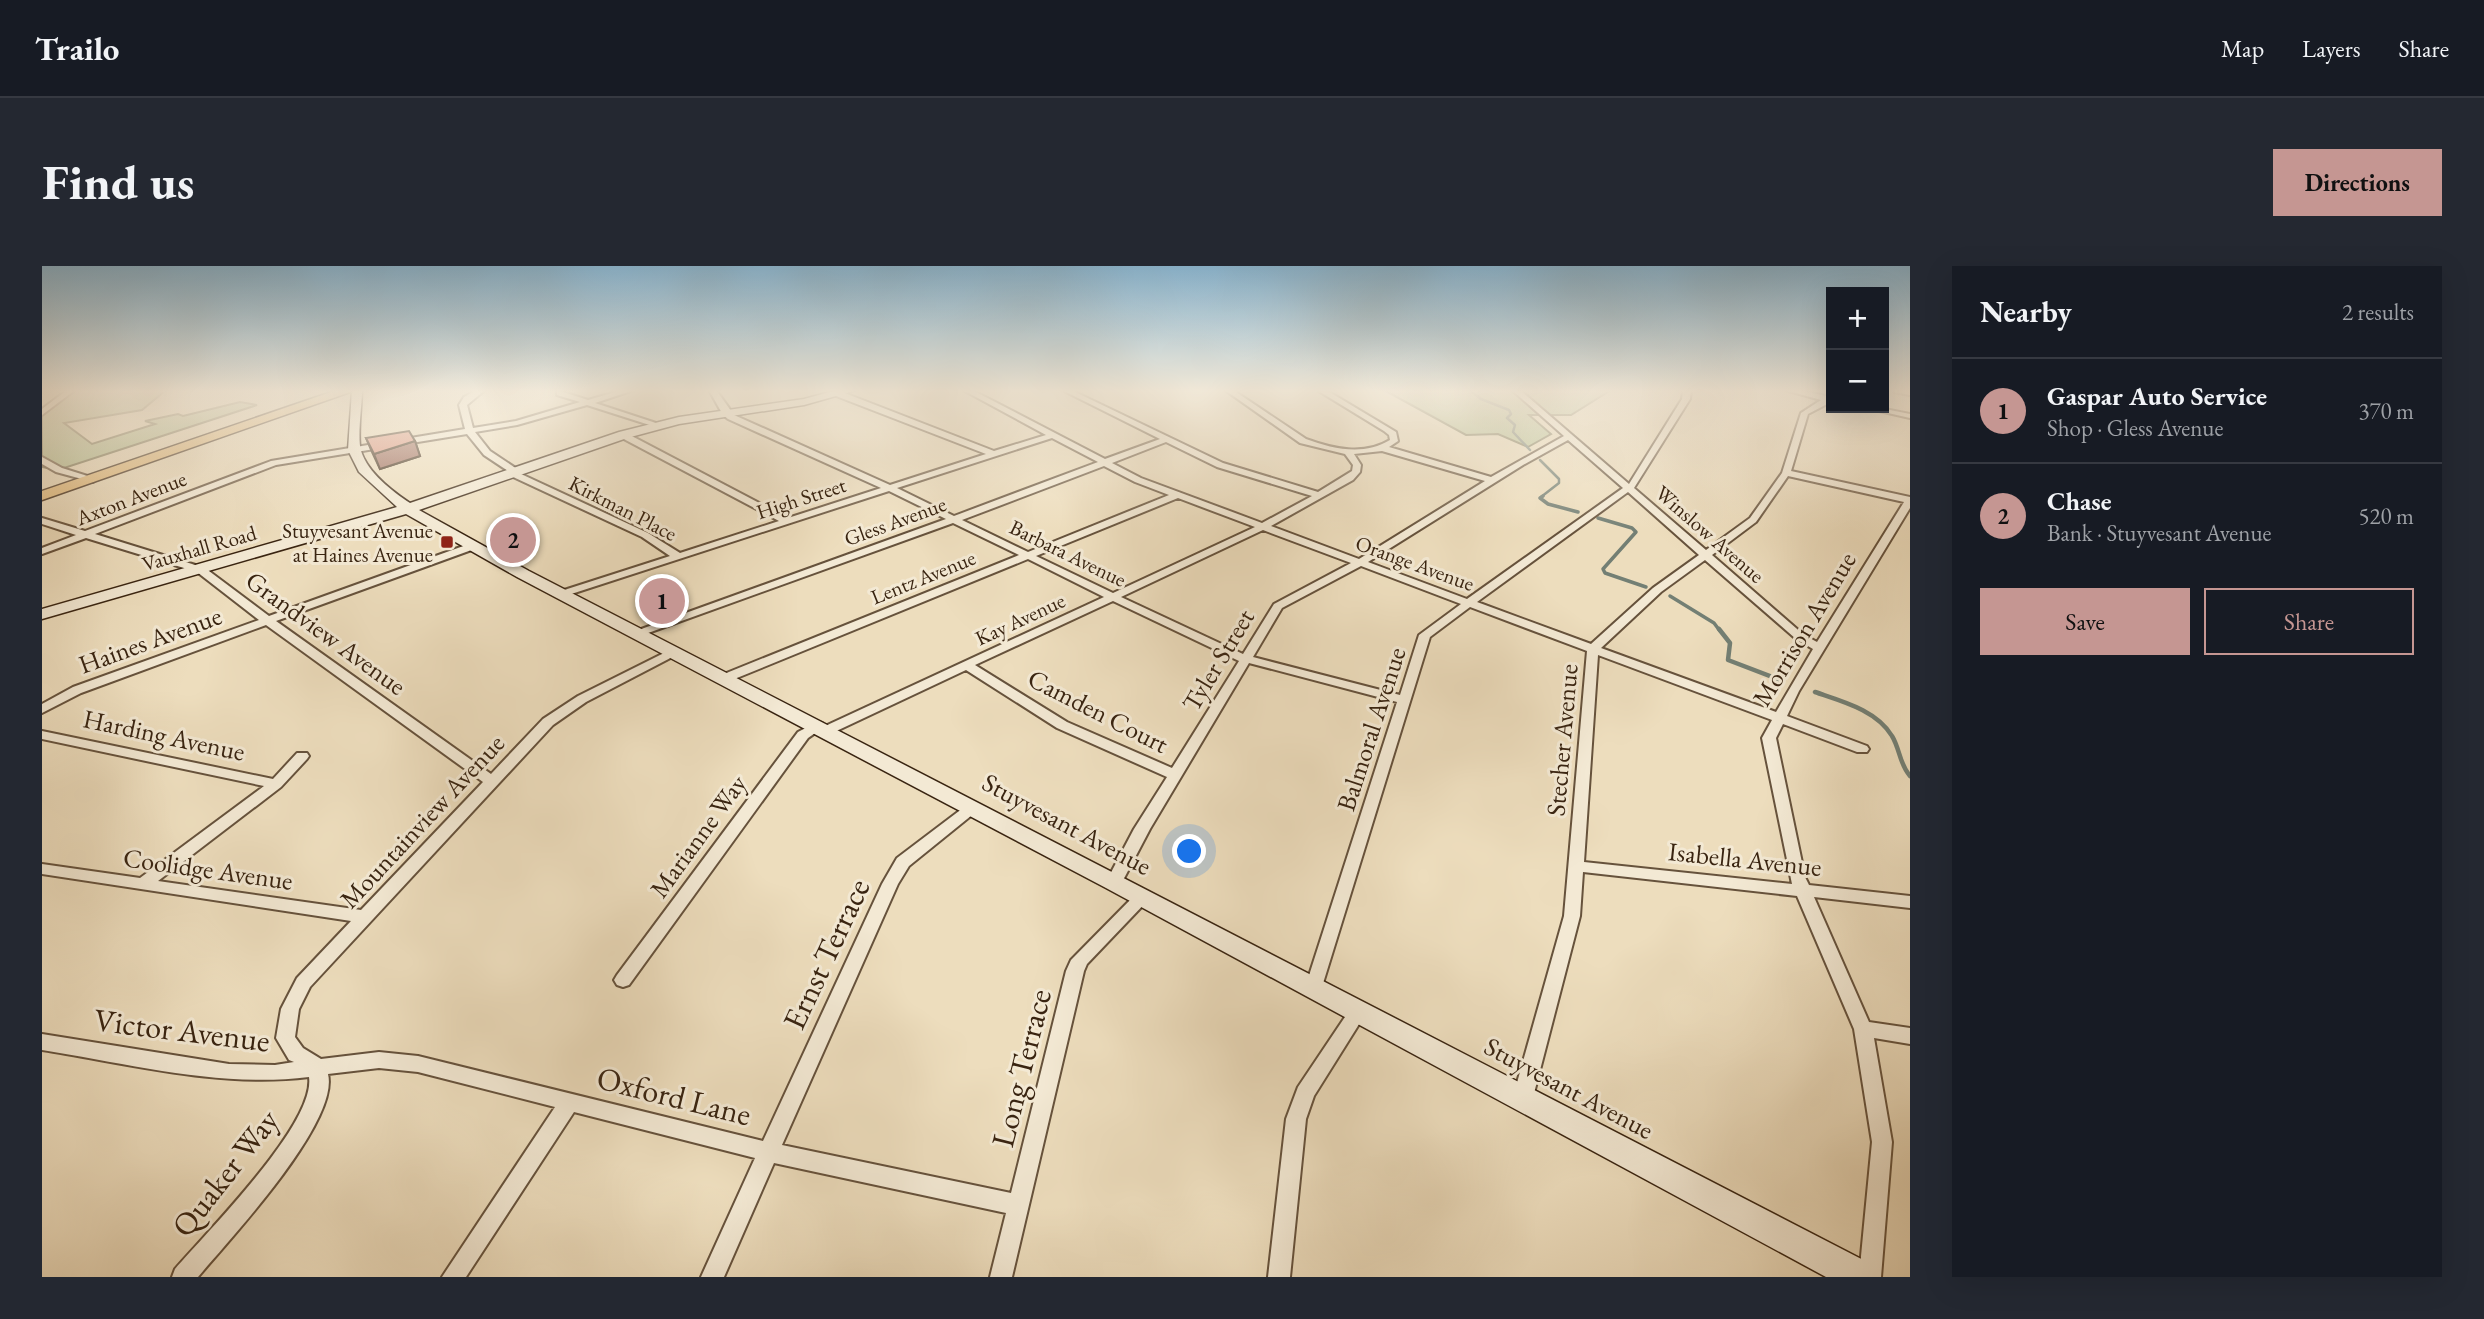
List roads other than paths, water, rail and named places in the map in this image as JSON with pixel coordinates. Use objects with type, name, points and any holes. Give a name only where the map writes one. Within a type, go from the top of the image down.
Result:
[{"type":"main road","points":[[42,490],[207,437]]},
{"type":"main road","points":[[354,450],[355,437]]},
{"type":"main road","name":"Vauxhall Road","points":[[42,614],[410,508],[617,437]]},
{"type":"main road","name":"Stuyvesant Avenue","points":[[354,450],[366,473],[382,489],[473,546],[1861,1277]]},
{"type":"main road","points":[[42,496],[88,477]]},
{"type":"street","name":"Axton Avenue","points":[[42,551],[274,463],[432,437]]},
{"type":"street","name":"Kirkman Place","points":[[471,437],[485,453],[515,473],[645,535],[678,556]]},
{"type":"street","points":[[627,437],[787,521]]},
{"type":"street","name":"Barbara Avenue","points":[[778,437],[955,519],[1246,660],[1403,700]]},
{"type":"street","points":[[954,437],[994,454]]},
{"type":"street","name":"High Street","points":[[562,594],[1046,437]]},
{"type":"street","name":"Orange Avenue","points":[[1052,437],[1104,464],[1177,495],[1862,749]]},
{"type":"street","points":[[1158,437],[1220,465],[1319,495]]},
{"type":"street","points":[[1298,437],[1304,441],[1347,451],[1382,448],[1492,480]]},
{"type":"street","points":[[1382,448],[1394,441],[1393,437]]},
{"type":"street","name":"Balmoral Avenue","points":[[1314,988],[1425,635],[1633,485],[1662,437]]},
{"type":"street","name":"Stecher Avenue","points":[[1523,1097],[1572,915],[1593,649],[1657,590],[1753,520],[1786,473],[1798,437]]},
{"type":"street","name":"Tyler Street","points":[[1114,882],[1142,829],[1278,606],[1359,563],[1492,480],[1567,438]]},
{"type":"street","name":"Winslow Avenue","points":[[1567,438],[1800,638],[1819,648]]},
{"type":"street","name":"Gless Avenue","points":[[637,634],[1164,440]]},
{"type":"street","name":"Kay Avenue","points":[[821,728],[966,665],[1262,527],[1348,480],[1356,471],[1356,461],[1347,451]]},
{"type":"street","points":[[42,460],[55,468],[88,477]]},
{"type":"street","points":[[1786,473],[1910,501]]},
{"type":"street","name":"Lentz Avenue","points":[[723,679],[1177,495]]},
{"type":"street","name":"Morrison Avenue","points":[[1870,1277],[1882,1142],[1863,1029],[1797,877],[1769,749],[1769,738],[1819,648],[1910,501]]},
{"type":"street","name":"Grandview Avenue","points":[[42,521],[200,569],[491,781]]},
{"type":"street","name":"Haines Avenue","points":[[42,709],[77,690],[473,546]]},
{"type":"street","name":"Mountainview Avenue","points":[[316,1066],[296,1054],[285,1038],[290,1009],[303,983],[491,781],[562,710],[674,653]]},
{"type":"street","name":"Camden Court","points":[[966,665],[1062,725],[1175,775]]},
{"type":"street","name":"Marianne Way","points":[[623,980],[803,735],[821,728]]},
{"type":"street","name":"Harding Avenue","points":[[42,735],[276,784]]},
{"type":"street","points":[[143,884],[276,784],[302,756]]},
{"type":"street","name":"Ernst Terrace","points":[[712,1277],[890,884],[903,862],[972,808]]},
{"type":"street","name":"Isabella Avenue","points":[[1575,866],[1910,902]]},
{"type":"street","name":"Coolidge Avenue","points":[[42,869],[367,917]]},
{"type":"street","name":"Long Terrace","points":[[1001,1277],[1075,971],[1080,960],[1142,898]]},
{"type":"street","points":[[1280,1277],[1296,1119],[1305,1093],[1357,1013]]},
{"type":"street","points":[[1863,1029],[1910,1036]]},
{"type":"street","name":"Victor Avenue","points":[[42,1042],[229,1072],[275,1073],[316,1066]]},
{"type":"street","name":"Oxford Lane","points":[[316,1066],[379,1060],[418,1064],[769,1152],[1018,1205]]},
{"type":"street","name":"Quaker Way","points":[[183,1277],[285,1157],[309,1116],[317,1093],[320,1080],[316,1066]]},
{"type":"street","points":[[453,1277],[569,1103]]},
{"type":"waterway","points":[[1518,437],[1530,450]]},
{"type":"waterway","points":[[1540,460],[1559,479],[1559,483],[1541,497]]},
{"type":"waterway","points":[[1543,496],[1540,498],[1548,504],[1578,512]]},
{"type":"waterway","points":[[1598,518],[1632,528],[1636,532],[1603,569],[1605,573],[1646,587]]},
{"type":"waterway","points":[[1670,596],[1714,623],[1720,631]]},
{"type":"waterway","points":[[1719,629],[1730,643],[1728,660],[1780,680]]},
{"type":"waterway","points":[[1815,692],[1847,703],[1877,719],[1892,736],[1910,776]]},
{"type":"place","name":"Chase","points":[[513,540]]},
{"type":"place","name":"Stuyvesant Avenue at Haines Avenue","points":[[447,542]]},
{"type":"place","name":"Gaspar Auto Service","points":[[662,601]]}]
